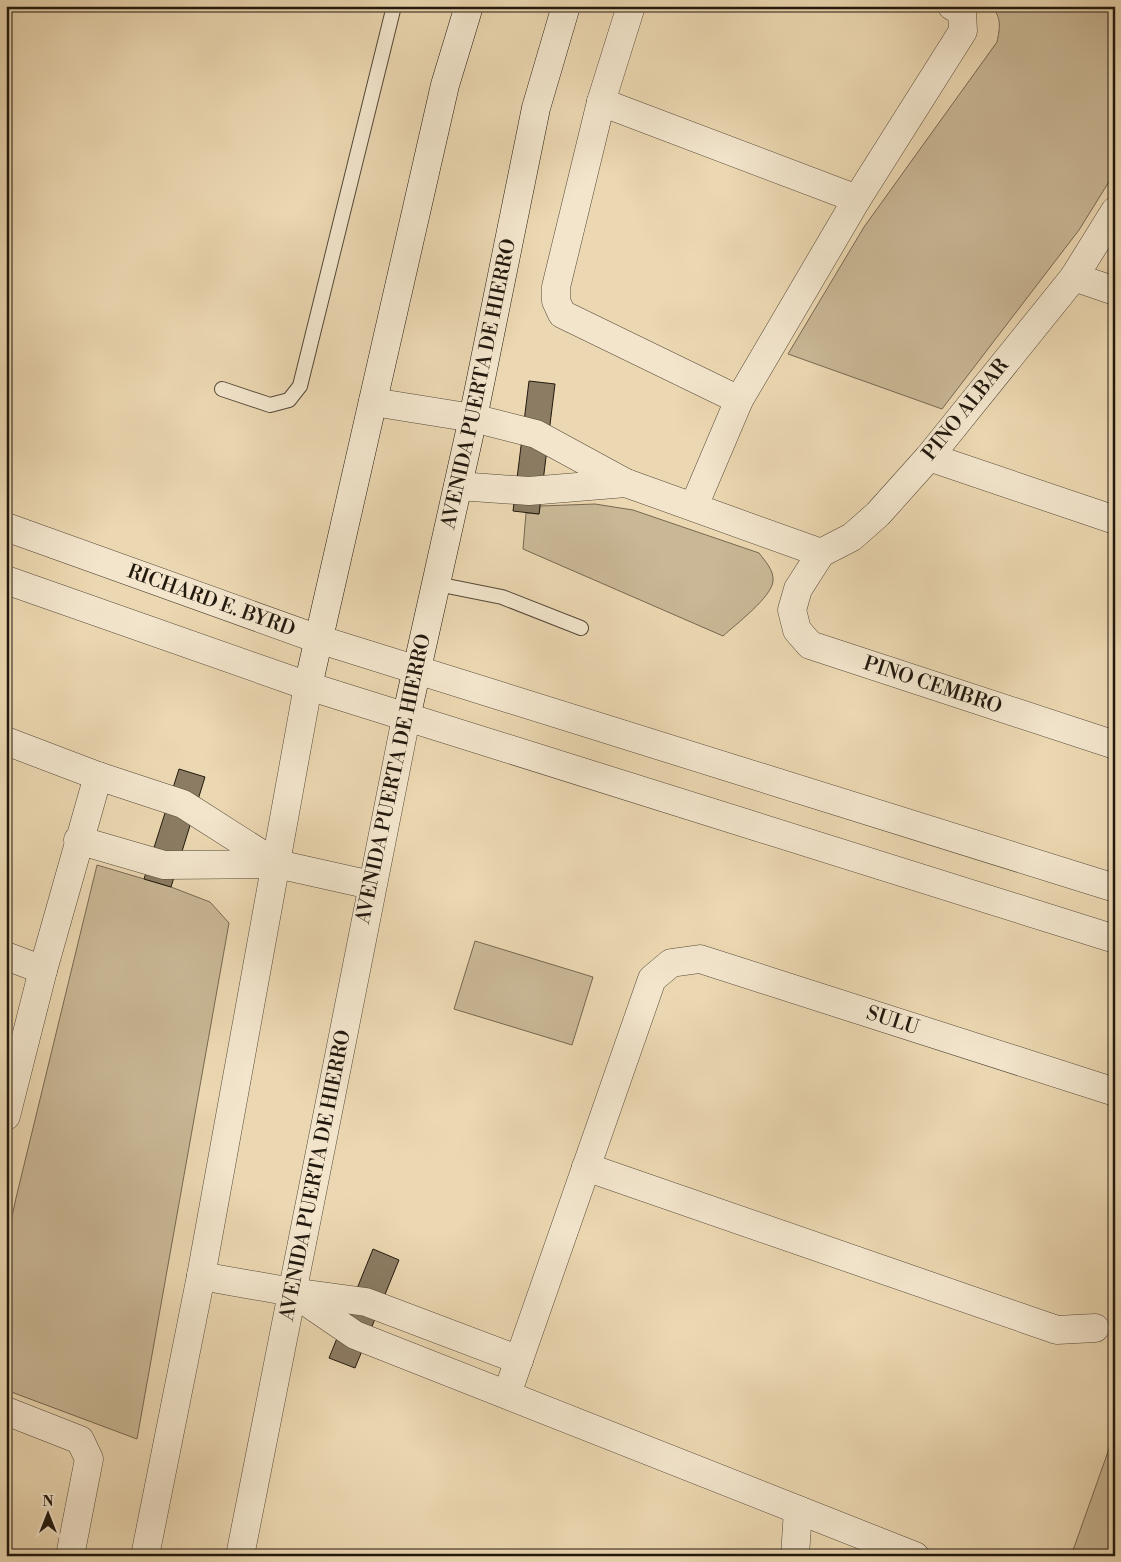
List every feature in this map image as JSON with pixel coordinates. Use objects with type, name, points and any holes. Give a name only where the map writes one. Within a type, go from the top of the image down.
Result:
[{"type":"street","points":[[144,1556],[201,1276],[308,686],[446,85],[469,6]]},
{"type":"street","name":"AVENIDA PUERTA DE HIERRO","points":[[240,1556],[371,885],[406,718],[473,418],[536,108],[566,6]]},
{"type":"street","points":[[631,6],[601,102],[556,287],[556,300],[562,314],[739,400]]},
{"type":"street","points":[[694,506],[739,400],[857,199],[964,31],[962,12],[952,6]]},
{"type":"street","points":[[601,102],[857,199]]},
{"type":"street","name":"PINO ALBAR","points":[[798,589],[821,553],[852,536],[878,514],[930,457],[1074,277],[1115,211]]},
{"type":"street","points":[[1074,277],[1115,291]]},
{"type":"street","points":[[373,402],[473,418],[536,434],[626,483],[821,553]]},
{"type":"street","points":[[930,457],[1115,520]]},
{"type":"street","points":[[458,486],[529,490],[626,483]]},
{"type":"street","name":"RICHARD E. BYRD","points":[[6,527],[318,639],[416,671],[1115,888]]},
{"type":"street","points":[[6,580],[308,686],[406,718],[1115,939]]},
{"type":"street","name":"PINO CEMBRO","points":[[798,589],[792,610],[797,630],[810,645],[1115,745]]},
{"type":"street","points":[[6,742],[98,776],[183,804],[277,864]]},
{"type":"street","points":[[6,1116],[78,840],[98,776]]},
{"type":"street","points":[[78,840],[164,866],[277,864],[371,885]]},
{"type":"street","points":[[6,956],[43,970]]},
{"type":"street","name":"SULU","points":[[586,1167],[652,980],[671,962],[700,959],[1115,1092]]},
{"type":"street","points":[[507,1394],[586,1167],[1057,1330],[1095,1328]]},
{"type":"street","points":[[201,1276],[292,1292],[366,1302],[519,1360]]},
{"type":"street","points":[[292,1292],[355,1335],[915,1556]]},
{"type":"street","points":[[6,1411],[80,1440],[86,1448],[89,1459],[70,1556]]},
{"type":"street","points":[[795,1556],[798,1510]]},
{"type":"lane","points":[[222,389],[270,405],[290,400],[300,386],[394,6]]},
{"type":"lane","points":[[436,584],[502,597],[581,628]]},
{"type":"shaded area","points":[[991,6],[1115,6],[1115,172],[1079,230],[942,409],[788,354],[864,227],[997,42],[999,19]]},
{"type":"shaded area","points":[[595,504],[633,510],[759,553],[772,573],[773,581],[771,588],[760,603],[723,636],[523,549],[526,513],[539,514],[540,506]]},
{"type":"shaded area","points":[[97,865],[171,887],[210,902],[229,923],[137,1439],[6,1390],[6,1245]]},
{"type":"shaded area","points":[[475,941],[593,977],[572,1045],[454,1009]]},
{"type":"shaded area","points":[[1115,1432],[1115,1556],[1071,1556]]},
{"type":"building","points":[[529,381],[555,384],[539,514],[513,511]]},
{"type":"building","points":[[179,769],[205,777],[171,887],[144,879]]},
{"type":"building","points":[[373,1249],[399,1260],[355,1368],[329,1358]]}]
